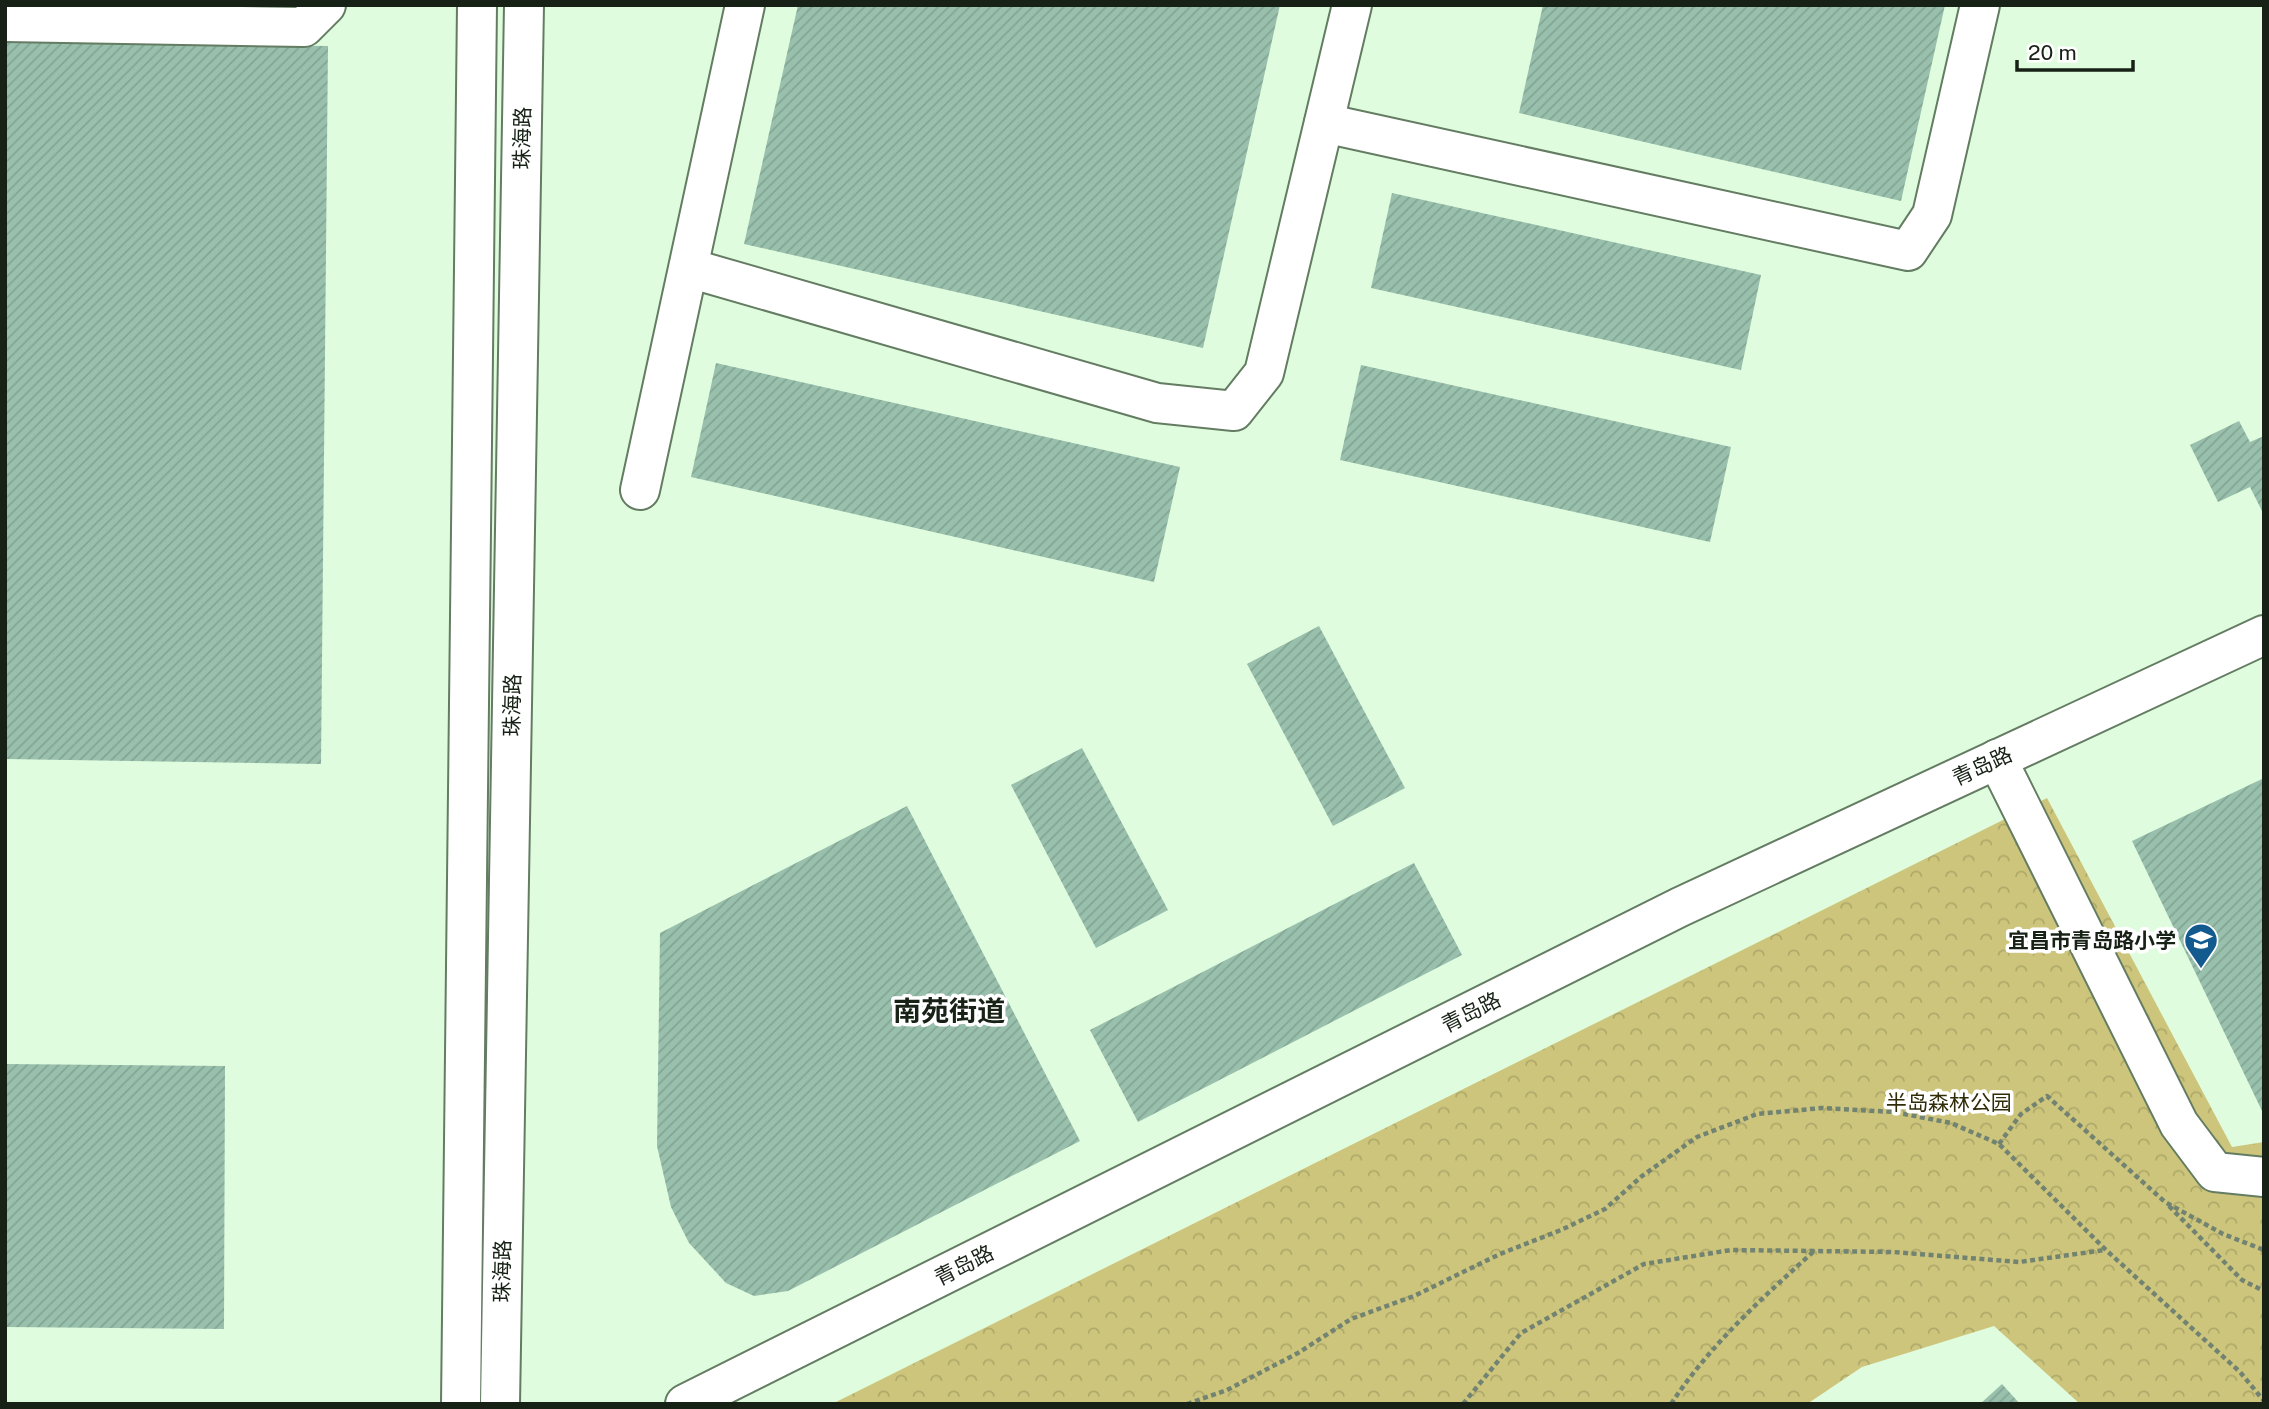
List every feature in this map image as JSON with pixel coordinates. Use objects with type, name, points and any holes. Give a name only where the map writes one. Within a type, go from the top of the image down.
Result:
[{"type":"main road","points":[[5,22],[304,27],[326,5]]},
{"type":"main road","name":"珠海路","points":[[461,1404],[477,5]]},
{"type":"main road","name":"珠海路","points":[[500,1404],[524,5]]},
{"type":"main road","points":[[640,490],[745,5]]},
{"type":"main road","points":[[688,268],[1157,402],[1234,411],[1264,373],[1352,5]]},
{"type":"main road","points":[[1324,123],[1908,251],[1932,215],[1980,5]]},
{"type":"main road","name":"青岛路","points":[[685,1404],[1680,907],[2264,635]]},
{"type":"main road","points":[[1997,759],[2179,1124],[2215,1172],[2264,1177]]},
{"type":"path","points":[[1999,1144],[2021,1114],[2047,1096],[2165,1202],[2242,1280],[2264,1291]]},
{"type":"path","points":[[1187,1404],[1227,1390],[1298,1353],[1351,1319],[1414,1296],[1500,1254],[1605,1209],[1642,1177],[1697,1137],[1757,1114],[1822,1108],[1894,1112],[1951,1123],[1999,1144],[2106,1250],[2240,1372],[2264,1401]]},
{"type":"path","points":[[2165,1202],[2223,1234],[2264,1250]]},
{"type":"path","points":[[1463,1404],[1521,1333],[1644,1264],[1731,1250],[1893,1252],[2019,1262],[2106,1250]]},
{"type":"path","points":[[1671,1404],[1694,1368],[1727,1333],[1814,1252]]},
{"type":"green space","name":"半岛森林公园","points":[[2047,798],[2232,1147],[2264,1142],[2264,1404],[2080,1404],[1994,1326],[1862,1367],[1807,1404],[832,1404]]},
{"type":"building","points":[[798,5],[1280,5],[1203,348],[744,244]]},
{"type":"building","points":[[1543,5],[1945,5],[1901,201],[1519,113]]},
{"type":"building","points":[[5,42],[328,46],[321,764],[5,759]]},
{"type":"building","points":[[1392,193],[1761,275],[1741,370],[1371,288]]},
{"type":"building","points":[[716,363],[1180,467],[1154,582],[691,477]]},
{"type":"building","points":[[1361,365],[1731,447],[1710,542],[1340,460]]},
{"type":"building","points":[[2239,421],[2250,442],[2264,436],[2264,515],[2250,487],[2218,502],[2190,445]]},
{"type":"building","points":[[1319,626],[1405,788],[1333,826],[1247,664]]},
{"type":"building","points":[[1082,748],[1168,910],[1096,948],[1011,785]]},
{"type":"building","points":[[2264,778],[2264,1115],[2132,841]]},
{"type":"building","points":[[907,806],[1080,1141],[788,1291],[754,1296],[726,1283],[689,1243],[671,1207],[657,1146],[660,933]]},
{"type":"building","points":[[1414,863],[1462,955],[1138,1122],[1090,1030]]},
{"type":"building","points":[[5,1064],[225,1066],[224,1329],[5,1327]]},
{"type":"building","points":[[2002,1384],[2020,1404],[1980,1404]]},
{"type":"place","name":"宜昌市青岛路小学","points":[[2201,970]]},
{"type":"district","name":"南苑街道","points":[[949,1010]]}]
